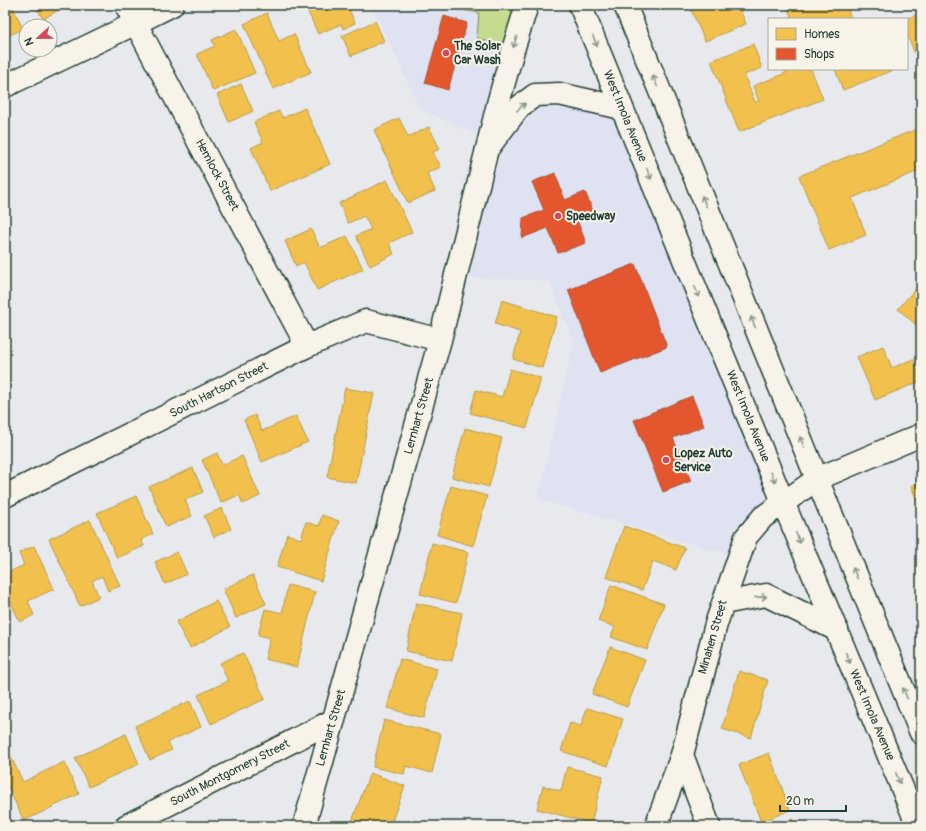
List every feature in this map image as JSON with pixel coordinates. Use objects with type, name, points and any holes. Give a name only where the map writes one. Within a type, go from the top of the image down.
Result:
[{"type":"street","points":[[5,86],[131,14],[172,5]]},
{"type":"street","name":"Lernhart Street","points":[[304,826],[440,340],[499,100],[527,5]]},
{"type":"street","name":"West Imola Avenue","points":[[580,5],[783,502],[918,826]]},
{"type":"street","points":[[625,5],[816,479],[921,733]]},
{"type":"street","name":"Hemlock Street","points":[[131,14],[307,346]]},
{"type":"street","points":[[488,148],[519,107],[536,95],[559,94],[622,108]]},
{"type":"street","name":"South Hartson Street","points":[[5,496],[307,346],[366,321],[440,340]]},
{"type":"street","name":"Minahen Street","points":[[656,826],[682,755],[716,624],[746,537],[763,517],[816,479],[921,435]]},
{"type":"street","points":[[723,603],[766,595],[837,630]]},
{"type":"street","name":"South Montgomery Street","points":[[126,826],[334,720]]},
{"type":"street","points":[[682,755],[709,826]]},
{"type":"shaded area","points":[[372,5],[437,5],[479,13],[513,50],[490,141],[420,109]]},
{"type":"shaded area","points":[[535,95],[622,108],[783,502],[739,557],[538,499],[574,341],[549,281],[456,277],[488,148]]},
{"type":"green space","points":[[437,5],[527,5],[513,50],[477,38],[479,13]]},
{"type":"building: Homes","points":[[12,5],[18,18],[18,31],[5,37],[5,8]]},
{"type":"building: Homes","points":[[35,5],[67,5],[45,18],[42,18]]},
{"type":"building: Homes","points":[[305,5],[347,5],[355,23],[343,29],[341,24],[318,34]]},
{"type":"building: Homes","points":[[689,5],[716,5],[718,8],[725,5],[738,5],[746,24],[705,41]]},
{"type":"building: Homes","points":[[787,5],[846,5],[851,18],[792,18]]},
{"type":"building: Homes","points":[[267,13],[279,41],[294,34],[311,72],[273,89],[244,24]]},
{"type":"building: Homes","points":[[921,13],[921,62],[919,63],[908,37],[908,18]]},
{"type":"building: Homes","points":[[375,21],[384,41],[351,56],[342,36]]},
{"type":"building: Homes","points":[[236,29],[255,73],[213,91],[197,54],[215,46],[212,40]]},
{"type":"building: Homes","points":[[753,44],[762,68],[744,75],[755,102],[759,101],[753,86],[786,73],[785,70],[811,70],[823,99],[739,132],[711,61]]},
{"type":"building: Homes","points":[[835,70],[894,70],[843,90]]},
{"type":"building: Homes","points":[[241,84],[253,111],[229,122],[217,95]]},
{"type":"building: Homes","points":[[305,108],[330,164],[270,191],[251,148],[263,142],[254,122],[279,111],[283,118]]},
{"type":"building: Homes","points":[[399,118],[408,137],[429,127],[440,149],[433,152],[441,167],[427,173],[435,191],[408,203],[374,130]]},
{"type":"building: Homes","points":[[917,129],[921,139],[921,170],[852,198],[866,235],[829,250],[799,176]]},
{"type":"building: Homes","points":[[387,180],[412,232],[389,243],[394,254],[370,266],[356,236],[371,229],[364,216],[348,223],[339,203]]},
{"type":"building: Homes","points":[[311,229],[320,248],[347,236],[363,269],[317,290],[304,262],[296,266],[285,241]]},
{"type":"building: Homes","points":[[916,288],[921,292],[921,329],[898,309]]},
{"type":"building: Homes","points":[[502,300],[557,317],[542,368],[513,359],[520,332],[495,324]]},
{"type":"building: Homes","points":[[883,346],[892,368],[913,359],[921,381],[875,400],[857,357]]},
{"type":"building: Homes","points":[[510,369],[541,378],[527,428],[470,413],[476,390],[502,397]]},
{"type":"building: Homes","points":[[345,388],[374,393],[356,483],[327,477]]},
{"type":"building: Homes","points":[[255,415],[262,431],[296,416],[308,442],[262,462],[244,420]]},
{"type":"building: Homes","points":[[465,428],[502,438],[489,487],[452,477]]},
{"type":"building: Homes","points":[[217,453],[222,465],[242,456],[260,496],[243,504],[239,495],[221,503],[202,460]]},
{"type":"building: Homes","points":[[193,468],[203,492],[185,500],[192,516],[166,527],[149,487]]},
{"type":"building: Homes","points":[[921,481],[921,510],[911,486]]},
{"type":"building: Homes","points":[[451,486],[487,496],[473,546],[437,535]]},
{"type":"building: Homes","points":[[136,496],[153,534],[141,540],[144,546],[117,558],[97,513]]},
{"type":"building: Homes","points":[[222,508],[231,529],[214,537],[204,516]]},
{"type":"building: Homes","points":[[322,515],[339,521],[321,581],[277,567],[287,534],[301,539],[306,522],[319,526]]},
{"type":"building: Homes","points":[[90,520],[120,586],[108,591],[102,576],[92,581],[99,597],[80,606],[49,539]]},
{"type":"building: Homes","points":[[624,526],[685,548],[676,570],[653,561],[642,590],[606,577]]},
{"type":"building: Homes","points":[[432,543],[468,552],[456,603],[420,594]]},
{"type":"building: Homes","points":[[34,546],[54,589],[28,601],[34,615],[20,622],[5,590],[5,574],[24,565],[19,553]]},
{"type":"building: Homes","points":[[177,552],[187,574],[165,584],[155,562]]},
{"type":"building: Homes","points":[[253,575],[266,604],[236,618],[223,589]]},
{"type":"building: Homes","points":[[288,585],[315,592],[297,667],[265,659],[270,638],[258,635],[265,609],[282,613]]},
{"type":"building: Homes","points":[[611,585],[664,604],[647,650],[611,637],[615,627],[598,621]]},
{"type":"building: Homes","points":[[216,601],[230,627],[190,648],[176,622]]},
{"type":"building: Homes","points":[[416,603],[462,613],[452,661],[406,651]]},
{"type":"building: Homes","points":[[610,647],[645,660],[627,707],[592,694]]},
{"type":"building: Homes","points":[[243,653],[265,699],[211,724],[198,695],[228,681],[220,663]]},
{"type":"building: Homes","points":[[400,659],[437,669],[424,718],[387,708]]},
{"type":"building: Homes","points":[[739,671],[768,680],[751,738],[722,729]]},
{"type":"building: Homes","points":[[190,701],[201,727],[168,742],[172,750],[150,760],[135,726]]},
{"type":"building: Homes","points":[[587,708],[623,719],[608,766],[561,751],[570,723],[581,726]]},
{"type":"building: Homes","points":[[384,720],[441,734],[432,773],[406,766],[404,774],[373,767]]},
{"type":"building: Homes","points":[[126,734],[139,764],[89,787],[75,758]]},
{"type":"building: Homes","points":[[8,751],[23,782],[64,762],[79,794],[24,821],[5,781],[5,752]]},
{"type":"building: Homes","points":[[769,753],[790,810],[761,822],[739,765]]},
{"type":"building: Homes","points":[[567,767],[603,776],[591,823],[537,809],[543,786],[561,791]]},
{"type":"building: Homes","points":[[370,773],[405,786],[390,826],[365,826],[352,821]]},
{"type":"building: Homes","points":[[792,819],[795,826],[776,826]]},
{"type":"building: Homes","points":[[551,820],[568,826],[549,826]]},
{"type":"building: Shops","name":"The Solar Car Wash","points":[[444,16],[467,23],[448,90],[425,83]]},
{"type":"building: Shops","name":"Speedway","points":[[555,173],[565,200],[585,192],[594,213],[577,220],[586,243],[558,253],[548,228],[522,238],[523,218],[544,210],[532,182]]},
{"type":"building: Shops","points":[[635,264],[667,347],[600,373],[568,290]]},
{"type":"building: Shops","name":"Lopez Auto Service","points":[[692,396],[704,426],[673,438],[691,481],[663,492],[634,420]]},
{"type":"place","name":"The Solar Car Wash","points":[[446,53]]},
{"type":"place","name":"Speedway","points":[[558,216]]},
{"type":"place","name":"Lopez Auto Service","points":[[666,460]]}]
